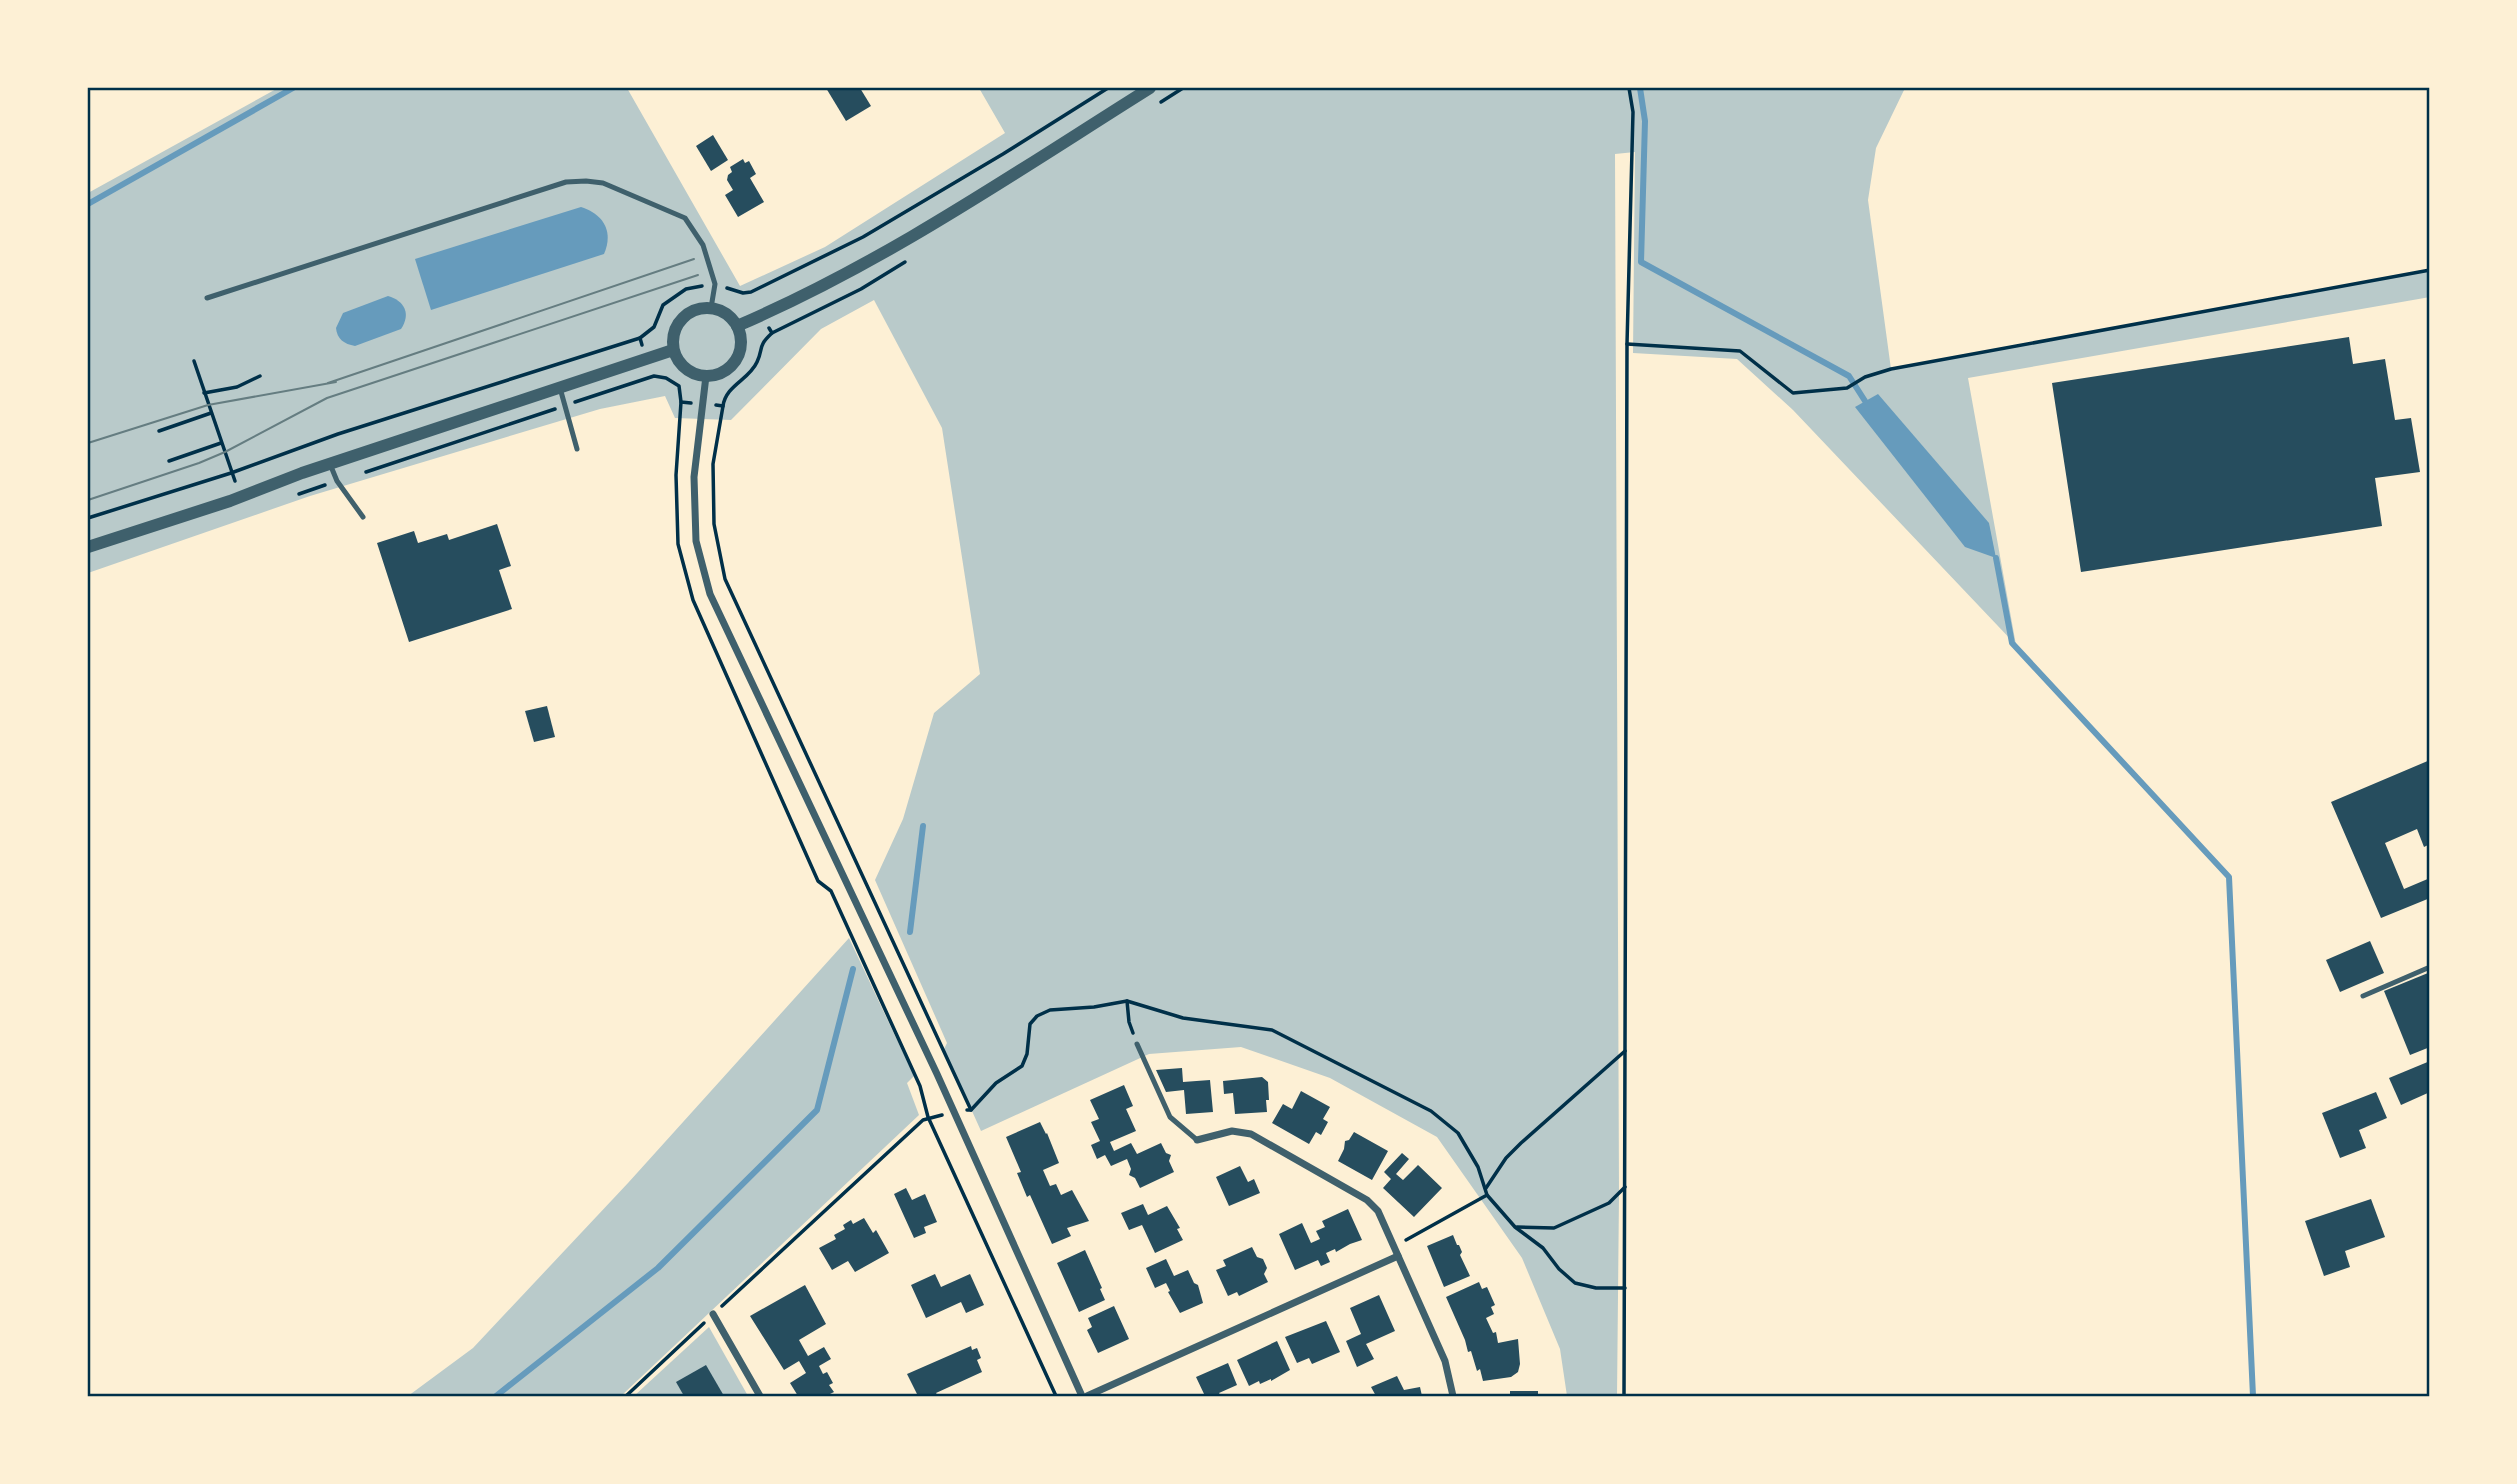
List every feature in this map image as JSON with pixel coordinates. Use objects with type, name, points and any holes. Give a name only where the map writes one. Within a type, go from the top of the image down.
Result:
[{"type":"street","points":[[737,326],[844,275],[963,206],[1150,88]]},
{"type":"street","points":[[711,307],[722,310],[737,326],[741,339],[739,353],[733,365],[721,374],[698,376],[682,366],[673,350],[675,328],[689,312],[711,307]]},
{"type":"street","points":[[88,547],[673,350]]},
{"type":"street","points":[[706,376],[694,477],[696,541],[710,594],[893,979],[1084,1396],[1398,1256]]},
{"type":"street","points":[[1197,1140],[1232,1131],[1251,1134],[1367,1200],[1378,1211],[1446,1361],[1453,1396]]},
{"type":"street","points":[[713,1314],[760,1396]]},
{"type":"lane","points":[[207,298],[566,182],[586,181],[603,183],[685,218],[703,245],[715,284],[711,307]]},
{"type":"lane","points":[[559,387],[577,449]]},
{"type":"lane","points":[[330,464],[337,481],[363,517]]},
{"type":"lane","points":[[2363,996],[2430,967]]},
{"type":"lane","points":[[1137,1044],[1170,1117],[1197,1140]]},
{"type":"path","points":[[88,518],[231,473],[292,449],[640,338],[654,327],[663,305],[687,289],[715,284],[743,293],[754,290],[863,237],[1108,88]]},
{"type":"path","points":[[1624,1396],[1627,344],[1633,112],[1629,88]]},
{"type":"path","points":[[1627,344],[1740,351],[1793,393],[1847,388],[1865,377],[1904,366],[2430,270]]},
{"type":"path","points":[[754,290],[772,333],[760,344],[757,363],[725,395],[713,464],[714,524],[725,579],[971,1110]]},
{"type":"path","points":[[640,338],[654,376]]},
{"type":"path","points":[[194,361],[231,473],[242,496]]},
{"type":"path","points":[[204,393],[237,387],[260,376]]},
{"type":"path","points":[[337,481],[654,376],[666,378],[679,386],[681,402],[723,406]]},
{"type":"path","points":[[159,431],[211,413]]},
{"type":"path","points":[[169,461],[221,443]]},
{"type":"path","points":[[1127,1001],[1129,1022],[1137,1044]]},
{"type":"path","points":[[625,1396],[913,1129],[928,1117],[971,1110],[996,1083],[1022,1066],[1027,1054],[1030,1024],[1037,1016],[1050,1010],[1094,1007],[1127,1001],[1183,1018],[1272,1030],[1431,1111],[1458,1133],[1478,1167],[1487,1195],[1515,1227],[1543,1248],[1559,1269],[1575,1283],[1596,1288],[1625,1288]]},
{"type":"path","points":[[1486,1188],[1506,1158],[1625,1051]]},
{"type":"path","points":[[928,1117],[1055,1396]]},
{"type":"path","points":[[1515,1227],[1554,1228],[1609,1203],[1625,1187]]},
{"type":"path","points":[[1394,1247],[1487,1195]]},
{"type":"shaded area","points":[[278,88],[627,88],[740,286],[825,247],[1005,133],[979,88],[1905,88],[1876,148],[1868,200],[1891,369],[2429,270],[2430,297],[1968,378],[2016,645],[1793,410],[1737,359],[1633,353],[1635,152],[1615,154],[1619,1195],[1617,1396],[1567,1396],[1560,1349],[1522,1258],[1437,1137],[1330,1078],[1241,1047],[1149,1054],[981,1131],[944,1049],[947,1043],[875,880],[903,819],[934,713],[980,674],[942,428],[874,300],[821,329],[731,420],[675,418],[665,396],[600,409],[310,496],[88,573],[88,193]]},
{"type":"shaded area","points":[[849,938],[914,1076],[907,1083],[919,1115],[621,1396],[408,1396],[473,1348],[628,1183]]},
{"type":"shaded area","points":[[709,1327],[748,1396],[634,1396]]},
{"type":"water","points":[[581,207],[595,214],[604,224],[608,238],[604,254],[431,310],[415,259]]},
{"type":"water","points":[[388,296],[399,301],[405,309],[406,318],[401,329],[355,346],[340,338],[336,328],[343,313]]},
{"type":"water","points":[[1878,394],[1989,523],[1996,558],[1965,547],[1855,407]]},
{"type":"building","points":[[826,88],[860,88],[871,106],[846,121]]},
{"type":"building","points":[[713,135],[728,160],[711,171],[696,146]]},
{"type":"building","points":[[743,159],[745,163],[749,161],[756,174],[750,178],[764,202],[738,217],[725,195],[733,190],[727,180],[732,172],[730,167]]},
{"type":"building","points":[[2349,337],[2353,364],[2385,359],[2395,420],[2411,418],[2420,472],[2375,478],[2382,526],[2081,572],[2052,383]]},
{"type":"building","points":[[497,524],[511,566],[499,570],[512,609],[409,642],[377,543],[414,531],[418,543],[447,534],[449,540]]},
{"type":"building","points":[[547,706],[555,737],[534,742],[525,711]]},
{"type":"building","points":[[2430,760],[2430,844],[2424,847],[2417,829],[2385,843],[2404,889],[2430,878],[2430,898],[2381,918],[2331,802]]},
{"type":"building","points":[[2370,941],[2384,973],[2340,992],[2326,960]]},
{"type":"building","points":[[2428,973],[2430,1047],[2410,1055],[2384,991]]},
{"type":"building","points":[[2430,1061],[2430,1092],[2401,1105],[2389,1078]]},
{"type":"building","points":[[1182,1068],[1183,1082],[1210,1080],[1213,1112],[1186,1114],[1184,1090],[1166,1092],[1156,1070]]},
{"type":"building","points":[[1262,1077],[1268,1082],[1267,1112],[1235,1114],[1233,1093],[1224,1094],[1223,1081]]},
{"type":"building","points":[[1124,1085],[1133,1106],[1126,1109],[1136,1131],[1110,1142],[1114,1151],[1131,1143],[1137,1154],[1161,1143],[1166,1153],[1171,1155],[1169,1161],[1174,1172],[1140,1188],[1135,1178],[1129,1175],[1131,1169],[1127,1159],[1111,1166],[1105,1155],[1097,1159],[1091,1145],[1100,1141],[1091,1122],[1099,1119],[1090,1100]]},
{"type":"building","points":[[1301,1091],[1330,1107],[1323,1119],[1328,1122],[1321,1135],[1316,1132],[1309,1144],[1272,1123],[1283,1104],[1292,1109]]},
{"type":"building","points":[[2376,1092],[2387,1118],[2359,1130],[2366,1148],[2340,1158],[2322,1113]]},
{"type":"building","points":[[1040,1122],[1059,1163],[1043,1170],[1050,1186],[1056,1184],[1061,1195],[1072,1190],[1089,1221],[1067,1228],[1071,1236],[1052,1244],[1030,1195],[1027,1197],[1017,1173],[1021,1172],[1006,1137]]},
{"type":"building","points":[[1354,1132],[1388,1151],[1372,1180],[1338,1161],[1345,1141],[1349,1140]]},
{"type":"building","points":[[1402,1153],[1409,1159],[1396,1174],[1403,1180],[1418,1165],[1442,1188],[1414,1217],[1383,1188],[1391,1179],[1384,1172]]},
{"type":"building","points":[[1240,1166],[1248,1182],[1254,1179],[1260,1193],[1229,1206],[1216,1177]]},
{"type":"building","points":[[906,1188],[912,1200],[925,1194],[937,1222],[924,1227],[926,1233],[914,1238],[894,1194]]},
{"type":"building","points":[[2371,1199],[2385,1237],[2345,1251],[2350,1267],[2324,1276],[2305,1221]]},
{"type":"building","points":[[1143,1204],[1148,1215],[1167,1206],[1180,1228],[1177,1229],[1183,1240],[1155,1253],[1142,1225],[1129,1230],[1121,1213]]},
{"type":"building","points":[[1348,1209],[1362,1240],[1336,1252],[1335,1249],[1326,1253],[1330,1262],[1321,1266],[1318,1260],[1295,1270],[1279,1234],[1302,1223],[1311,1243],[1320,1239],[1316,1231],[1325,1227],[1322,1221]]},
{"type":"building","points":[[864,1218],[873,1233],[876,1230],[889,1253],[855,1272],[848,1261],[832,1270],[819,1248],[836,1239],[834,1235],[845,1229],[843,1225],[851,1220],[853,1224]]},
{"type":"building","points":[[1453,1235],[1470,1276],[1444,1287],[1427,1246]]},
{"type":"building","points":[[1252,1247],[1257,1257],[1263,1259],[1267,1268],[1264,1274],[1268,1282],[1239,1296],[1237,1292],[1228,1296],[1216,1270],[1226,1266],[1223,1260]]},
{"type":"building","points":[[1085,1250],[1105,1300],[1079,1312],[1057,1263]]},
{"type":"building","points":[[1166,1259],[1174,1276],[1188,1270],[1194,1283],[1198,1285],[1203,1303],[1180,1313],[1166,1283],[1155,1288],[1146,1268]]},
{"type":"building","points":[[935,1274],[941,1287],[970,1274],[984,1305],[966,1313],[961,1302],[926,1318],[911,1285]]},
{"type":"building","points":[[1479,1282],[1482,1289],[1487,1287],[1495,1305],[1491,1307],[1494,1314],[1486,1318],[1493,1333],[1496,1332],[1498,1343],[1518,1339],[1520,1364],[1518,1372],[1511,1377],[1483,1381],[1446,1297]]},
{"type":"building","points":[[805,1285],[826,1324],[799,1340],[808,1356],[824,1347],[831,1359],[819,1366],[823,1374],[827,1372],[833,1383],[829,1385],[834,1392],[826,1396],[798,1396],[790,1383],[806,1373],[799,1361],[784,1370],[750,1316]]},
{"type":"building","points":[[1379,1295],[1395,1331],[1366,1344],[1374,1359],[1357,1367],[1346,1341],[1361,1334],[1350,1308]]},
{"type":"building","points":[[1114,1306],[1129,1339],[1098,1353],[1087,1330],[1092,1327],[1088,1318]]},
{"type":"building","points":[[1326,1321],[1340,1352],[1312,1364],[1309,1358],[1297,1363],[1285,1337]]},
{"type":"building","points":[[1277,1341],[1290,1370],[1271,1381],[1260,1384],[1259,1381],[1249,1386],[1237,1360]]},
{"type":"building","points":[[971,1346],[972,1350],[977,1348],[981,1358],[977,1360],[982,1372],[936,1393],[938,1396],[918,1396],[907,1374]]},
{"type":"building","points":[[1228,1363],[1237,1385],[1219,1393],[1221,1396],[1205,1396],[1196,1377]]},
{"type":"building","points":[[706,1365],[724,1396],[684,1396],[676,1382]]},
{"type":"building","points":[[1397,1376],[1404,1390],[1420,1387],[1422,1396],[1376,1396],[1371,1387]]},
{"type":"building","points":[[1510,1391],[1538,1391],[1538,1396],[1510,1396]]},
{"type":"waterway","points":[[88,204],[293,88]]},
{"type":"waterway","points":[[1640,88],[1645,121],[1641,262],[1849,376],[1865,401]]},
{"type":"waterway","points":[[1996,558],[2012,643],[2229,877],[2253,1396]]},
{"type":"waterway","points":[[910,932],[923,826]]},
{"type":"waterway","points":[[496,1396],[658,1268],[817,1110],[853,969]]},
{"type":"tram line","points":[[328,383],[694,259]]},
{"type":"tram line","points":[[88,500],[225,452],[327,398],[698,275]]},
{"type":"tram line","points":[[88,443],[208,405],[336,382]]}]
